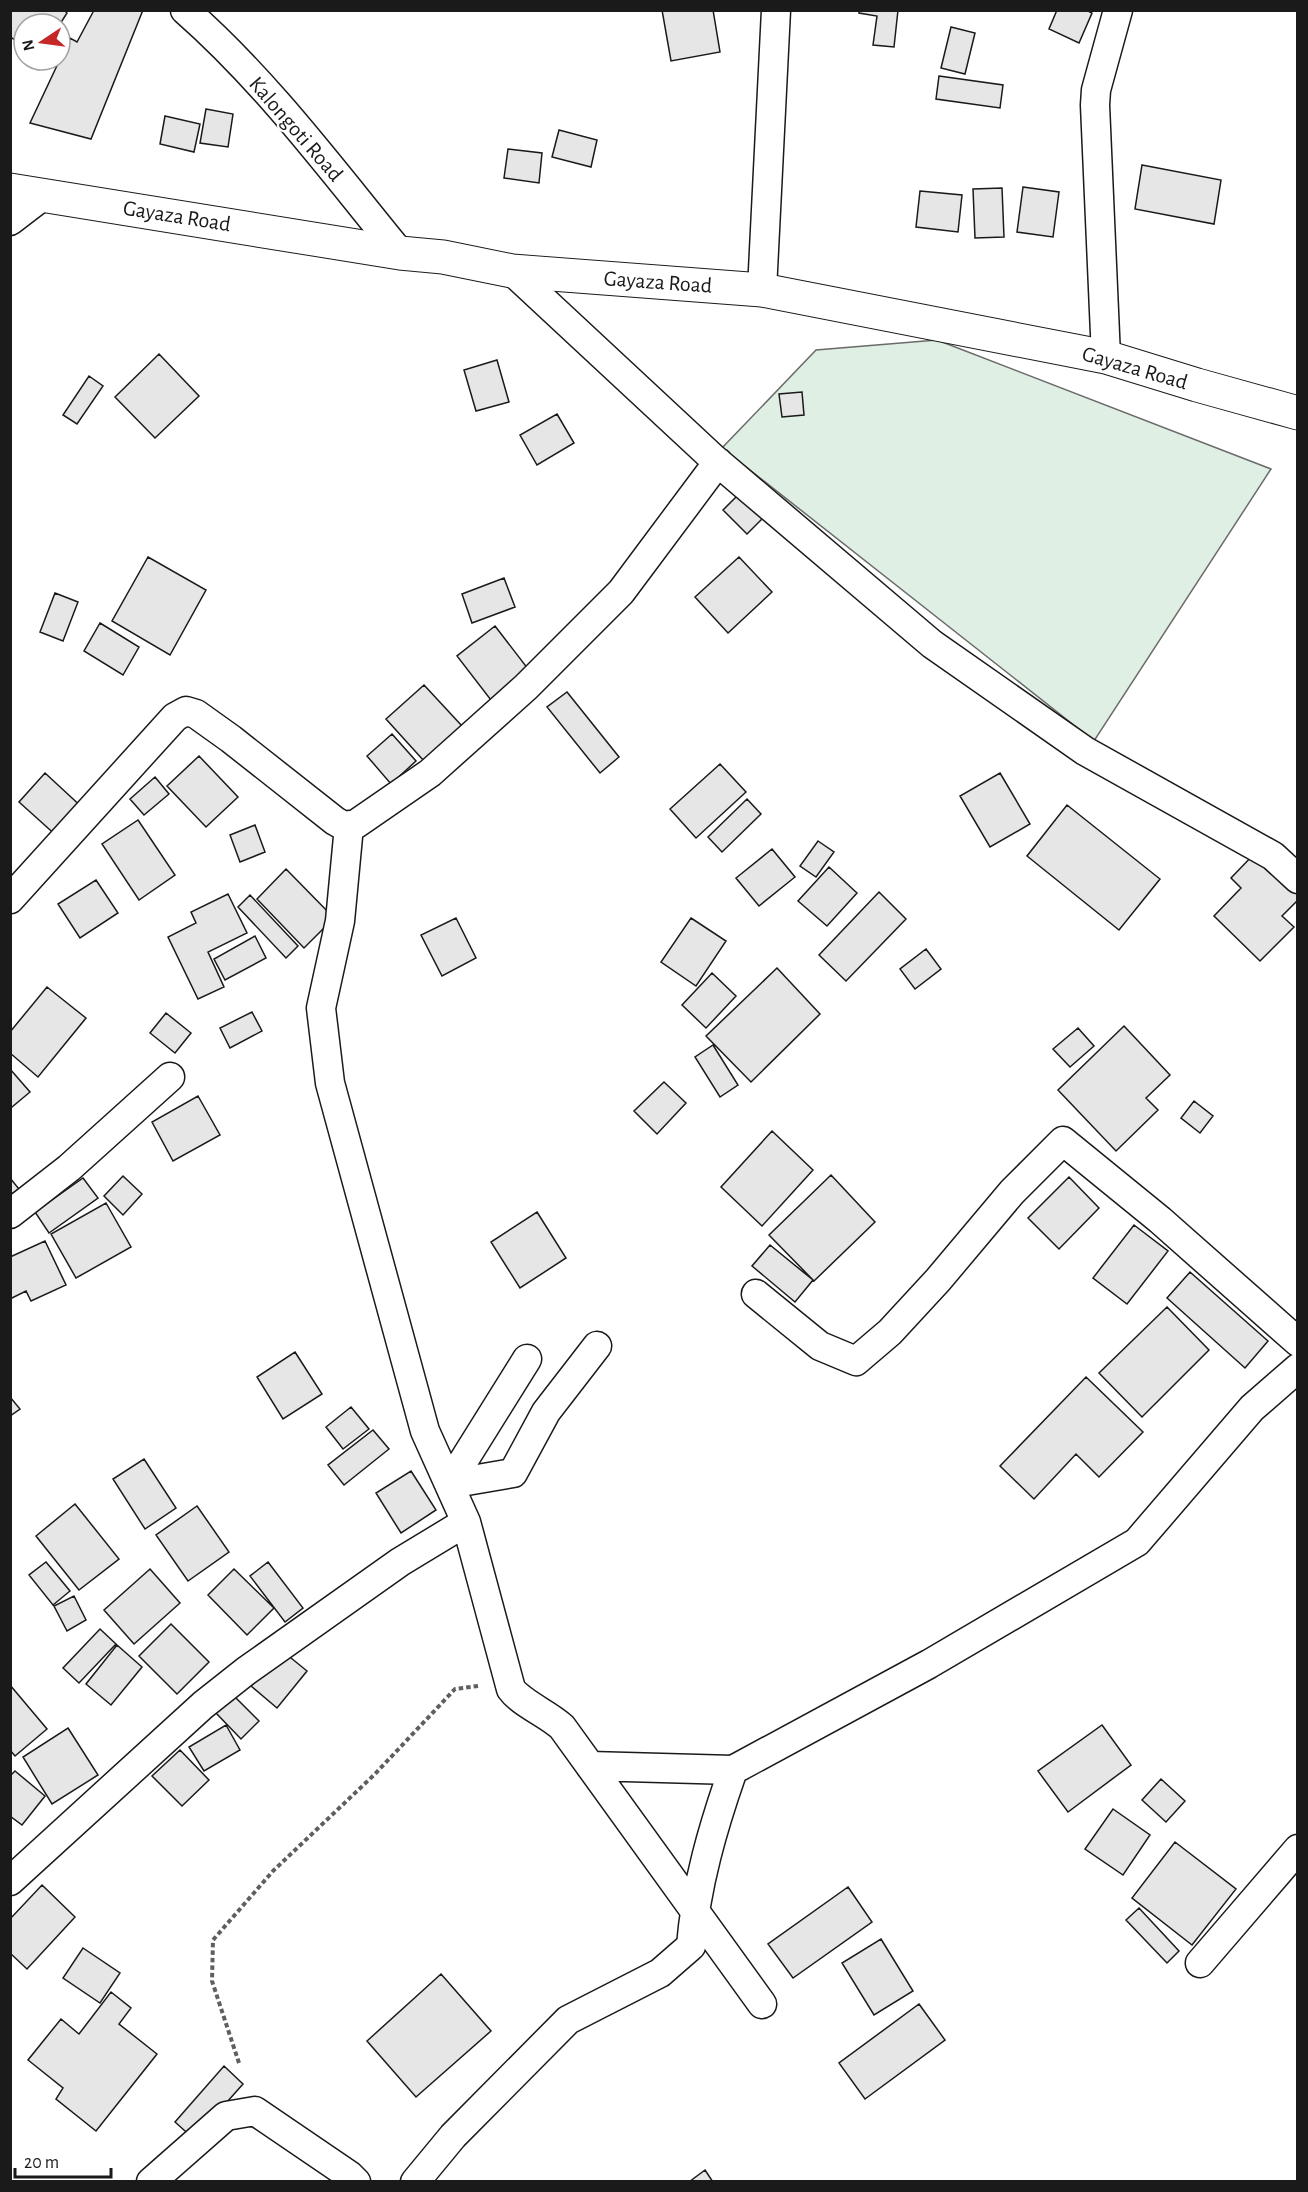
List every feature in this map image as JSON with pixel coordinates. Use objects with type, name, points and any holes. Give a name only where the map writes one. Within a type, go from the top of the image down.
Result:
[{"type":"main road","name":"Gayaza Road","points":[[10,190],[400,253],[443,257],[512,271],[762,290],[1106,357],[1298,413]]},
{"type":"street","name":"Kalongoti Road","points":[[185,10],[210,32],[293,122],[400,253]]},
{"type":"street","points":[[762,290],[776,10]]},
{"type":"street","points":[[1106,357],[1095,90],[1118,10]]},
{"type":"street","points":[[10,221],[44,195]]},
{"type":"street","points":[[512,271],[718,462],[932,644],[1085,751],[1273,856],[1298,879]]},
{"type":"street","points":[[10,898],[175,717],[186,711],[196,714],[231,739],[335,821],[349,826],[356,824],[430,773],[526,687],[621,592],[718,462]]},
{"type":"street","points":[[349,826],[340,921],[321,1008],[330,1083],[425,1431],[466,1521],[509,1682],[513,1692],[553,1718],[562,1727],[762,2004]]},
{"type":"street","points":[[10,1214],[69,1168],[170,1077]]},
{"type":"street","points":[[756,1294],[820,1346],[856,1361],[890,1332],[938,1280],[1012,1192],[1063,1141],[1160,1220],[1298,1342]]},
{"type":"street","points":[[449,1484],[513,1473],[546,1412],[597,1346]]},
{"type":"street","points":[[449,1484],[526,1359]]},
{"type":"street","points":[[591,1766],[733,1770],[929,1664],[1137,1542],[1252,1408],[1298,1368]]},
{"type":"street","points":[[10,1881],[203,1705],[246,1671],[400,1562],[466,1521]]},
{"type":"street","points":[[415,2181],[453,2136],[568,2020],[660,1973],[691,1946],[694,1910],[714,1827],[733,1770]]},
{"type":"street","points":[[1200,1963],[1298,1849]]},
{"type":"street","points":[[151,2181],[226,2116],[255,2111],[356,2181]]},
{"type":"path","points":[[239,2063],[212,1981],[213,1940],[273,1872],[375,1774],[455,1689],[509,1682]]},
{"type":"green space","points":[[937,340],[1271,469],[1094,741],[722,448],[816,350]]},
{"type":"building","points":[[10,10],[64,10],[66,12],[12,12],[12,38],[10,37]]},
{"type":"building","points":[[90,10],[143,10],[91,139],[30,123],[54,72],[72,72],[72,39],[77,42],[93,12]]},
{"type":"building","points":[[662,10],[713,10],[720,52],[671,61]]},
{"type":"building","points":[[859,10],[898,10],[894,47],[873,45],[877,16],[859,13]]},
{"type":"building","points":[[1057,10],[1086,10],[1092,13],[1079,43],[1049,29]]},
{"type":"building","points":[[951,27],[975,33],[965,74],[941,68]]},
{"type":"building","points":[[939,76],[1003,85],[1000,108],[936,99]]},
{"type":"building","points":[[206,109],[233,114],[228,147],[200,143]]},
{"type":"building","points":[[165,116],[200,124],[194,152],[160,144]]},
{"type":"building","points":[[559,130],[597,140],[591,167],[552,157]]},
{"type":"building","points":[[508,149],[542,153],[539,183],[504,178]]},
{"type":"building","points":[[1142,165],[1221,180],[1214,224],[1135,209]]},
{"type":"building","points":[[1023,187],[1059,192],[1053,237],[1017,232]]},
{"type":"building","points":[[1002,188],[1004,237],[975,238],[973,189]]},
{"type":"building","points":[[920,191],[962,195],[958,232],[916,227]]},
{"type":"building","points":[[159,354],[199,396],[155,438],[115,397]]},
{"type":"building","points":[[497,360],[509,402],[476,411],[464,370]]},
{"type":"building","points":[[89,376],[103,386],[77,424],[63,415]]},
{"type":"building","points":[[802,392],[804,415],[782,417],[779,394]]},
{"type":"building","points":[[557,414],[574,443],[537,465],[520,435]]},
{"type":"building","points":[[742,491],[766,515],[747,534],[723,510]]},
{"type":"building","points":[[148,557],[206,590],[170,655],[112,621]]},
{"type":"building","points":[[739,557],[772,592],[728,633],[695,597]]},
{"type":"building","points":[[504,578],[515,607],[472,623],[462,594]]},
{"type":"building","points":[[55,593],[78,602],[63,641],[40,632]]},
{"type":"building","points":[[100,623],[139,647],[123,675],[84,651]]},
{"type":"building","points":[[495,626],[532,674],[494,704],[457,656]]},
{"type":"building","points":[[424,685],[462,726],[424,761],[386,719]]},
{"type":"building","points":[[567,692],[619,757],[600,773],[547,707]]},
{"type":"building","points":[[392,734],[416,761],[391,784],[367,756]]},
{"type":"building","points":[[199,756],[238,797],[206,827],[167,786]]},
{"type":"building","points":[[720,764],[746,792],[696,838],[670,809]]},
{"type":"building","points":[[45,773],[85,810],[59,838],[19,802]]},
{"type":"building","points":[[1000,773],[1030,824],[990,847],[960,796]]},
{"type":"building","points":[[155,777],[169,794],[144,815],[130,799]]},
{"type":"building","points":[[747,799],[761,814],[722,852],[708,837]]},
{"type":"building","points":[[1067,805],[1160,879],[1119,930],[1027,856]]},
{"type":"building","points":[[138,820],[175,875],[139,900],[102,844]]},
{"type":"building","points":[[255,825],[265,852],[240,862],[230,835]]},
{"type":"building","points":[[818,841],[834,852],[816,877],[800,866]]},
{"type":"building","points":[[772,849],[795,877],[759,906],[736,878]]},
{"type":"building","points":[[1255,853],[1298,894],[1298,900],[1282,916],[1294,927],[1260,961],[1214,916],[1241,888],[1231,878]]},
{"type":"building","points":[[829,867],[857,893],[827,926],[798,901]]},
{"type":"building","points":[[286,869],[334,918],[304,948],[257,899]]},
{"type":"building","points":[[96,880],[118,913],[80,938],[58,904]]},
{"type":"building","points":[[879,892],[906,919],[846,981],[819,955]]},
{"type":"building","points":[[228,894],[247,933],[208,952],[224,987],[198,999],[168,937],[196,923],[191,912]]},
{"type":"building","points":[[250,895],[298,946],[286,958],[238,907]]},
{"type":"building","points":[[456,918],[476,958],[442,976],[421,935]]},
{"type":"building","points":[[691,918],[726,941],[696,986],[661,962]]},
{"type":"building","points":[[255,936],[266,958],[225,980],[214,959]]},
{"type":"building","points":[[926,949],[941,969],[915,989],[900,969]]},
{"type":"building","points":[[777,968],[820,1014],[751,1082],[706,1036]]},
{"type":"building","points":[[712,973],[736,996],[706,1028],[682,1005]]},
{"type":"building","points":[[47,987],[86,1018],[38,1077],[10,1053],[10,1032]]},
{"type":"building","points":[[252,1012],[262,1031],[230,1048],[220,1028]]},
{"type":"building","points":[[166,1013],[191,1033],[175,1053],[150,1033]]},
{"type":"building","points":[[1124,1026],[1170,1075],[1146,1098],[1158,1110],[1116,1151],[1058,1090]]},
{"type":"building","points":[[1078,1028],[1094,1046],[1070,1067],[1053,1049]]},
{"type":"building","points":[[713,1045],[738,1085],[720,1097],[695,1057]]},
{"type":"building","points":[[10,1069],[30,1092],[12,1107],[10,1105]]},
{"type":"building","points":[[664,1082],[686,1103],[657,1134],[634,1111]]},
{"type":"building","points":[[198,1096],[220,1135],[173,1161],[152,1122]]},
{"type":"building","points":[[1194,1101],[1213,1116],[1200,1133],[1181,1118]]},
{"type":"building","points":[[772,1131],[813,1170],[762,1226],[721,1187]]},
{"type":"building","points":[[831,1175],[875,1222],[814,1281],[769,1235]]},
{"type":"building","points":[[123,1176],[142,1194],[123,1215],[104,1196]]},
{"type":"building","points":[[1069,1177],[1099,1208],[1059,1249],[1028,1218]]},
{"type":"building","points":[[10,1178],[19,1189],[10,1195]]},
{"type":"building","points":[[83,1178],[98,1198],[49,1233],[35,1212]]},
{"type":"building","points":[[106,1203],[131,1247],[76,1278],[51,1234]]},
{"type":"building","points":[[537,1212],[566,1258],[520,1288],[491,1242]]},
{"type":"building","points":[[1134,1225],[1168,1251],[1127,1304],[1093,1278]]},
{"type":"building","points":[[45,1241],[66,1285],[31,1301],[26,1291],[10,1299],[10,1257]]},
{"type":"building","points":[[770,1245],[813,1280],[795,1302],[752,1266]]},
{"type":"building","points":[[1190,1272],[1268,1341],[1245,1368],[1167,1298]]},
{"type":"building","points":[[1167,1307],[1209,1350],[1142,1417],[1099,1373]]},
{"type":"building","points":[[295,1352],[322,1394],[283,1419],[257,1377]]},
{"type":"building","points":[[1086,1377],[1143,1432],[1099,1477],[1076,1454],[1034,1499],[1000,1466]]},
{"type":"building","points":[[10,1397],[20,1409],[10,1416]]},
{"type":"building","points":[[351,1407],[369,1429],[343,1449],[326,1427]]},
{"type":"building","points":[[373,1430],[389,1449],[344,1485],[328,1465]]},
{"type":"building","points":[[144,1459],[176,1508],[145,1529],[113,1479]]},
{"type":"building","points":[[411,1471],[436,1510],[401,1533],[376,1493]]},
{"type":"building","points":[[75,1504],[119,1559],[79,1590],[36,1536]]},
{"type":"building","points":[[197,1506],[229,1552],[188,1581],[156,1535]]},
{"type":"building","points":[[46,1562],[70,1591],[53,1605],[29,1575]]},
{"type":"building","points":[[268,1562],[303,1608],[285,1622],[250,1576]]},
{"type":"building","points":[[150,1569],[180,1603],[134,1644],[104,1610]]},
{"type":"building","points":[[234,1569],[274,1608],[247,1635],[208,1595]]},
{"type":"building","points":[[74,1596],[86,1620],[67,1631],[54,1606]]},
{"type":"building","points":[[171,1624],[209,1662],[177,1694],[139,1656]]},
{"type":"building","points":[[100,1629],[116,1644],[79,1683],[63,1668]]},
{"type":"building","points":[[117,1645],[142,1667],[111,1705],[86,1684]]},
{"type":"building","points":[[280,1649],[307,1671],[277,1708],[251,1686]]},
{"type":"building","points":[[10,1685],[47,1729],[15,1756],[10,1750]]},
{"type":"building","points":[[234,1696],[259,1721],[241,1739],[216,1713]]},
{"type":"building","points":[[226,1725],[240,1750],[204,1771],[189,1747]]},
{"type":"building","points":[[1102,1725],[1131,1765],[1068,1812],[1038,1771]]},
{"type":"building","points":[[68,1728],[98,1775],[52,1804],[23,1757]]},
{"type":"building","points":[[180,1750],[209,1780],[182,1806],[152,1776]]},
{"type":"building","points":[[15,1771],[45,1796],[22,1825],[10,1816],[10,1776]]},
{"type":"building","points":[[1161,1779],[1185,1801],[1166,1822],[1142,1800]]},
{"type":"building","points":[[1113,1809],[1150,1835],[1123,1875],[1085,1849]]},
{"type":"building","points":[[1175,1842],[1236,1889],[1192,1945],[1132,1898]]},
{"type":"building","points":[[42,1885],[75,1917],[27,1969],[10,1953],[10,1919]]},
{"type":"building","points":[[848,1887],[872,1922],[793,1978],[768,1944]]},
{"type":"building","points":[[1139,1908],[1179,1951],[1167,1963],[1126,1920]]},
{"type":"building","points":[[881,1939],[913,1991],[874,2015],[842,1963]]},
{"type":"building","points":[[83,1948],[120,1973],[100,2003],[63,1978]]},
{"type":"building","points":[[441,1974],[491,2031],[416,2097],[367,2041]]},
{"type":"building","points":[[111,1992],[131,2008],[119,2024],[157,2054],[96,2131],[56,2099],[63,2088],[28,2060],[61,2019],[79,2034]]},
{"type":"building","points":[[919,2004],[945,2040],[865,2099],[839,2063]]},
{"type":"building","points":[[224,2066],[243,2084],[194,2139],[175,2122]]},
{"type":"building","points":[[705,2170],[713,2182],[689,2182]]}]
